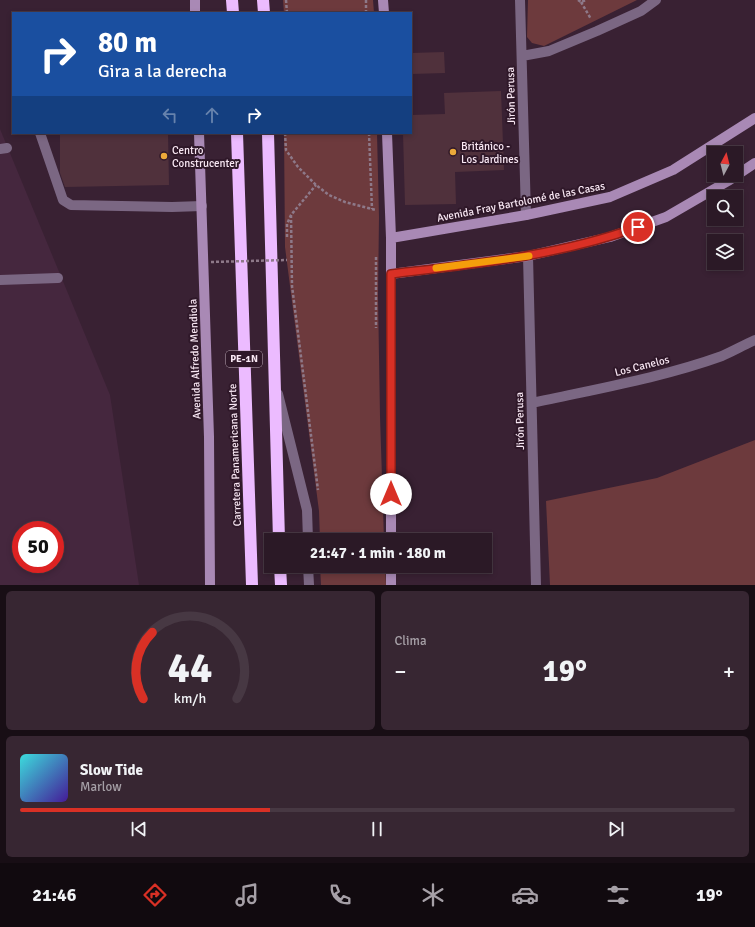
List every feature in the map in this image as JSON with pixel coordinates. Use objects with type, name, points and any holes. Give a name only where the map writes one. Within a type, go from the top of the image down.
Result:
[{"type":"highway","points":[[232,0],[233,12]]},
{"type":"highway","points":[[263,0],[264,12]]},
{"type":"highway","name":"Carretera Panamericana Norte","points":[[237,134],[252,585]]},
{"type":"highway","name":"PE-1N","points":[[268,134],[279,533]]},
{"type":"highway","points":[[280,573],[280,585]]},
{"type":"main road","points":[[195,0],[196,12]]},
{"type":"main road","points":[[383,0],[384,12]]},
{"type":"main road","name":"Avenida Fray Bartolomé de las Casas","points":[[391,238],[526,215],[610,197],[673,170],[755,118]]},
{"type":"main road","name":"Avenida Alfredo Mendiola","points":[[199,134],[209,437],[210,585]]},
{"type":"main road","points":[[388,134],[391,238],[391,533]]},
{"type":"main road","points":[[391,274],[528,256],[610,237],[666,217],[728,181],[755,163]]},
{"type":"main road","points":[[391,573],[391,585]]},
{"type":"street","name":"Jirón Perusa","points":[[520,0],[526,215]]},
{"type":"street","points":[[522,56],[549,50],[597,31],[641,11],[656,0]]},
{"type":"street","points":[[40,134],[63,200],[70,205],[172,207],[202,206]]},
{"type":"street","name":"Jirón Perusa","points":[[528,256],[536,585]]},
{"type":"street","points":[[0,280],[58,278]]},
{"type":"street","name":"Los Canelos","points":[[532,403],[692,366],[724,355],[755,340]]},
{"type":"street","points":[[275,382],[307,510],[308,533]]},
{"type":"street","points":[[308,573],[309,585]]},
{"type":"path","points":[[286,0],[287,12]]},
{"type":"path","points":[[366,0],[366,12]]},
{"type":"path","points":[[578,0],[581,2],[597,31]]},
{"type":"path","points":[[581,2],[586,0]]},
{"type":"path","points":[[285,134],[286,150],[298,167],[316,185],[329,195],[345,202],[377,211]]},
{"type":"path","points":[[369,134],[372,209]]},
{"type":"path","points":[[287,224],[291,215],[316,185]]},
{"type":"path","points":[[291,215],[292,286],[318,492]]},
{"type":"path","points":[[211,262],[287,260]]},
{"type":"shaded area","points":[[283,0],[373,0],[374,12],[284,12]]},
{"type":"shaded area","points":[[528,0],[637,0],[544,46],[532,43],[527,37]]},
{"type":"shaded area","points":[[0,129],[110,395],[139,585],[0,585]]},
{"type":"shaded area","points":[[284,134],[377,134],[380,416],[384,533],[320,533],[319,511],[285,247]]},
{"type":"shaded area","points":[[755,440],[755,585],[550,585],[546,501],[657,478]]},
{"type":"shaded area","points":[[320,573],[385,573],[386,585],[321,585]]},
{"type":"building","points":[[444,52],[445,73],[412,74],[412,53]]},
{"type":"building","name":"Británico - Los Jardines","points":[[501,91],[504,170],[455,172],[456,204],[405,205],[403,134],[412,134],[412,115],[445,114],[444,93]]},
{"type":"building","points":[[60,134],[168,134],[169,185],[65,187],[60,173]]},
{"type":"slow traffic","points":[[436,268],[529,256]]},
{"type":"place","name":"Británico - Los Jardines","points":[[453,152]]},
{"type":"place","name":"Centro Construcenter","points":[[164,156]]},
{"type":"route","points":[[391,494],[391,274],[528,256],[610,237],[638,227]]}]
